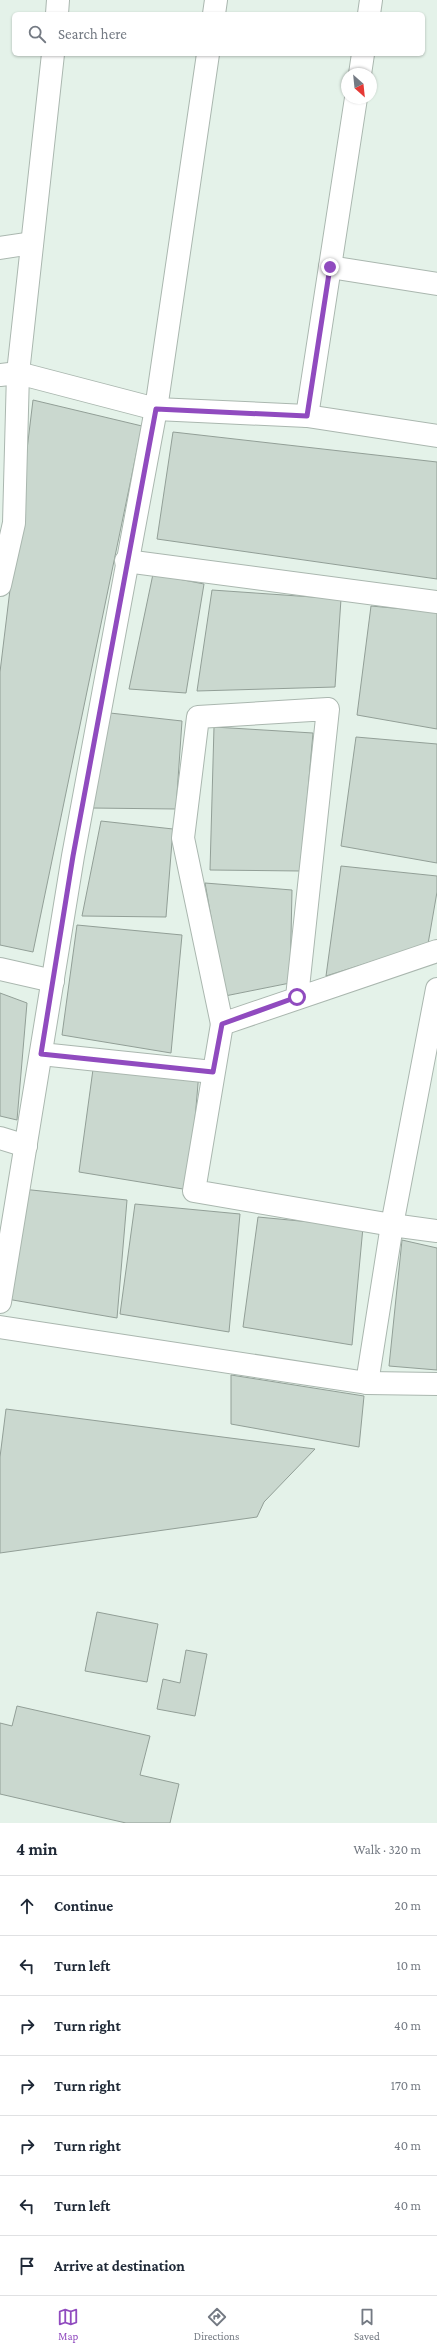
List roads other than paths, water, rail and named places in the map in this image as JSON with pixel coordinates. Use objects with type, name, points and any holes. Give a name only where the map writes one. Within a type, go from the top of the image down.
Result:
[{"type":"street","points":[[57,12],[58,0]]},
{"type":"street","points":[[214,12],[216,0]]},
{"type":"street","points":[[369,12],[372,0]]},
{"type":"street","points":[[0,585],[14,523],[9,374],[32,243],[52,56]]},
{"type":"street","points":[[0,1302],[53,981],[126,561],[156,409],[208,56]]},
{"type":"street","points":[[361,68],[363,56]]},
{"type":"street","points":[[307,416],[355,104]]},
{"type":"street","points":[[0,248],[32,243]]},
{"type":"street","points":[[330,267],[437,284]]},
{"type":"street","points":[[9,374],[156,409],[307,416],[437,436]]},
{"type":"street","points":[[126,561],[437,602]]},
{"type":"street","points":[[297,997],[328,709],[198,716],[183,838],[222,1024],[194,1192],[392,1225],[437,1231]]},
{"type":"street","points":[[222,1024],[297,997],[437,951]]},
{"type":"street","points":[[0,969],[53,981]]},
{"type":"street","points":[[367,1383],[392,1225],[437,989]]},
{"type":"street","points":[[41,1054],[213,1072]]},
{"type":"street","points":[[0,1138],[26,1146]]},
{"type":"street","points":[[0,1327],[367,1383],[437,1384]]}]
